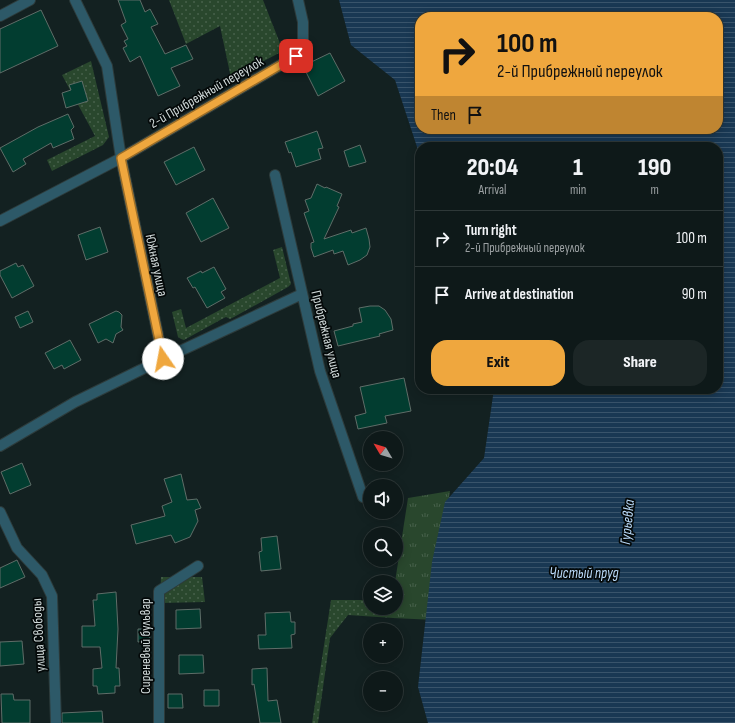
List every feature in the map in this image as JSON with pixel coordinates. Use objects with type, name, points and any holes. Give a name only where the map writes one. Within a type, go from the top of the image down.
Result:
[{"type":"street","points":[[0,16],[30,0]]},
{"type":"street","name":"Южная улица","points":[[75,0],[107,66],[121,158],[163,359]]},
{"type":"street","name":"2-й Прибрежный переулок","points":[[0,221],[121,158],[296,56],[303,43],[303,22],[298,0]]},
{"type":"street","name":"Прибрежная улица","points":[[275,175],[320,371],[362,497]]},
{"type":"street","points":[[0,446],[75,402],[302,294]]},
{"type":"street","name":"улица Свободы","points":[[0,512],[17,548],[42,575],[52,596],[56,723]]},
{"type":"street","name":"Сиреневый бульвар","points":[[159,723],[159,591],[198,566]]},
{"type":"green space","points":[[169,0],[263,0],[283,51],[231,78],[220,26],[186,44]]},
{"type":"green space","points":[[91,61],[109,137],[103,145],[52,171],[47,160],[95,136],[62,75]]},
{"type":"green space","points":[[282,247],[291,284],[288,287],[234,317],[230,319],[226,317],[184,340],[178,337],[172,312],[181,309],[186,328],[280,278],[273,250]]},
{"type":"green space","points":[[450,491],[438,566],[435,620],[393,618],[393,615],[403,615],[403,575],[396,575],[397,567],[403,567],[403,530],[408,498]]},
{"type":"green space","points":[[161,577],[202,577],[205,602],[160,603]]},
{"type":"green space","points":[[331,600],[363,600],[363,615],[393,615],[393,618],[348,615],[330,638],[318,723],[312,723]]},
{"type":"water","name":"Чистый пруд","points":[[339,0],[735,0],[735,723],[428,723],[418,687],[432,562],[445,502],[484,458],[493,394],[723,394],[723,142],[415,142],[395,80],[351,45]]},
{"type":"building","points":[[118,0],[140,0],[145,12],[150,9],[158,24],[151,27],[165,54],[186,45],[193,59],[171,68],[180,86],[158,96],[140,56],[130,62],[123,48],[127,46],[124,41],[128,39],[121,25],[126,22]]},
{"type":"building","points":[[41,10],[58,46],[0,73],[0,29]]},
{"type":"building","points":[[330,53],[345,81],[318,96],[303,66]]},
{"type":"building","points":[[82,81],[88,101],[66,108],[62,93],[71,90],[69,85]]},
{"type":"building","points":[[68,114],[74,127],[71,130],[74,139],[53,148],[51,143],[23,159],[26,164],[13,172],[0,148],[38,127]]},
{"type":"building","points":[[317,131],[323,148],[318,149],[321,159],[296,167],[291,152],[289,153],[285,142]]},
{"type":"building","points":[[360,145],[366,162],[349,167],[344,151]]},
{"type":"building","points":[[194,147],[205,170],[176,185],[164,162]]},
{"type":"building","points":[[317,184],[342,194],[337,206],[339,207],[324,239],[351,230],[352,233],[366,228],[370,247],[367,255],[360,260],[348,265],[343,251],[334,254],[333,250],[314,257],[311,243],[314,242],[304,213],[309,211],[305,200],[311,198]]},
{"type":"building","points":[[213,198],[229,228],[201,242],[186,213]]},
{"type":"building","points":[[100,227],[108,252],[86,260],[78,235]]},
{"type":"building","points":[[16,263],[18,267],[23,265],[34,286],[12,298],[0,275],[0,271]]},
{"type":"building","points":[[214,267],[226,289],[221,292],[225,298],[207,308],[195,287],[193,288],[187,278],[201,271],[202,273]]},
{"type":"building","points":[[379,306],[385,310],[391,319],[393,330],[379,334],[380,336],[338,346],[334,331],[362,322],[359,308]]},
{"type":"building","points":[[28,311],[33,322],[20,328],[15,317]]},
{"type":"building","points":[[116,311],[122,315],[121,327],[123,330],[116,334],[113,343],[106,339],[98,343],[89,324]]},
{"type":"building","points":[[70,340],[81,360],[64,369],[62,365],[54,369],[45,353]]},
{"type":"building","points":[[404,378],[411,411],[385,416],[387,423],[358,429],[355,416],[366,413],[360,387]]},
{"type":"building","points":[[22,463],[31,485],[10,494],[1,472]]},
{"type":"building","points":[[181,474],[187,500],[197,499],[201,508],[195,510],[198,521],[190,537],[175,543],[171,535],[136,544],[131,525],[165,516],[162,506],[172,502],[164,479]]},
{"type":"building","points":[[277,536],[281,569],[261,571],[259,552],[262,551],[261,538]]},
{"type":"building","points":[[17,560],[25,577],[0,588],[0,568]]},
{"type":"building","points":[[116,592],[118,629],[116,668],[119,668],[120,686],[115,686],[115,693],[98,694],[97,686],[93,686],[93,669],[102,668],[100,647],[82,647],[82,626],[95,626],[93,600],[97,600],[97,594]]},
{"type":"building","points":[[200,609],[201,628],[176,629],[176,610]]},
{"type":"building","points":[[290,612],[291,622],[295,622],[295,634],[291,635],[292,648],[259,649],[258,635],[266,635],[265,613]]},
{"type":"building","points":[[138,629],[149,629],[150,641],[138,642]]},
{"type":"building","points":[[22,641],[24,664],[0,666],[0,642]]},
{"type":"building","points":[[179,655],[203,655],[204,673],[179,674]]},
{"type":"building","points":[[267,668],[268,701],[277,700],[281,723],[260,723],[254,684],[252,685],[252,669]]},
{"type":"building","points":[[204,690],[219,690],[219,706],[204,706]]},
{"type":"building","points":[[1,694],[13,694],[14,700],[30,700],[30,723],[2,723]]},
{"type":"building","points":[[168,694],[182,694],[183,708],[168,708]]},
{"type":"building","points":[[102,711],[103,723],[62,723],[62,713]]},
{"type":"route","points":[[163,359],[121,158],[296,56]]},
{"type":"water label","name":"Гурьевка","points":[[627,522]]}]
